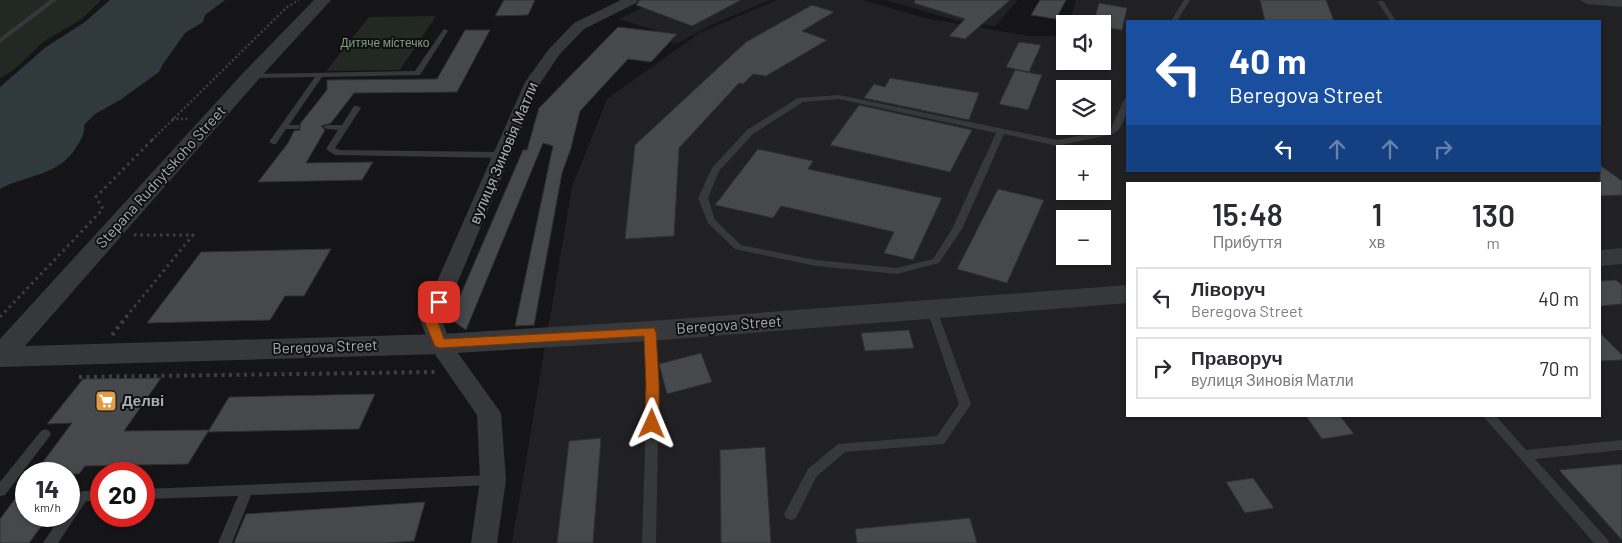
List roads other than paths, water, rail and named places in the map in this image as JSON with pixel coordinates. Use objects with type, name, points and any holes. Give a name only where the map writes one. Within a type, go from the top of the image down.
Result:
[{"type":"street","name":"Stepana Rudnytskoho Street","points":[[0,357],[252,76],[323,0]]},
{"type":"street","name":"вулиця Зиновія Матли","points":[[484,543],[493,480],[489,413],[440,344],[430,320],[533,82],[554,52],[579,26],[631,0]]},
{"type":"street","points":[[1587,0],[1622,3]]},
{"type":"street","points":[[1601,258],[1622,256]]},
{"type":"street","name":"Beregova Street","points":[[0,357],[440,344],[650,332],[1126,294]]},
{"type":"lane","points":[[0,41],[54,0]]},
{"type":"lane","points":[[1175,20],[1187,0]]},
{"type":"lane","points":[[1382,2],[1391,20]]},
{"type":"lane","points":[[252,76],[417,73],[445,30]]},
{"type":"lane","points":[[272,142],[320,75]]},
{"type":"lane","points":[[1001,131],[957,229],[936,262],[897,270],[816,263],[738,246],[711,221],[703,198],[715,170],[750,132],[801,100],[839,97],[1001,131],[1057,143],[1113,132],[1126,104]]},
{"type":"lane","points":[[358,108],[330,149],[338,153],[502,155]]},
{"type":"lane","points":[[283,127],[296,127]]},
{"type":"lane","points":[[327,127],[344,128]]},
{"type":"lane","points":[[791,514],[812,473],[842,447],[940,441],[945,434],[965,404],[932,310]]},
{"type":"lane","points":[[649,543],[653,384],[650,332]]},
{"type":"lane","points":[[1490,417],[1602,543]]},
{"type":"lane","points":[[0,491],[45,434]]},
{"type":"lane","points":[[1523,454],[1622,445]]},
{"type":"lane","points":[[155,494],[493,480]]},
{"type":"lane","points":[[225,543],[247,490]]},
{"type":"lane","points":[[50,543],[83,496],[90,496]]},
{"type":"place","name":"Делві","points":[[106,401]]},
{"type":"park label","name":"Дитяче містечко","points":[[385,43]]}]
